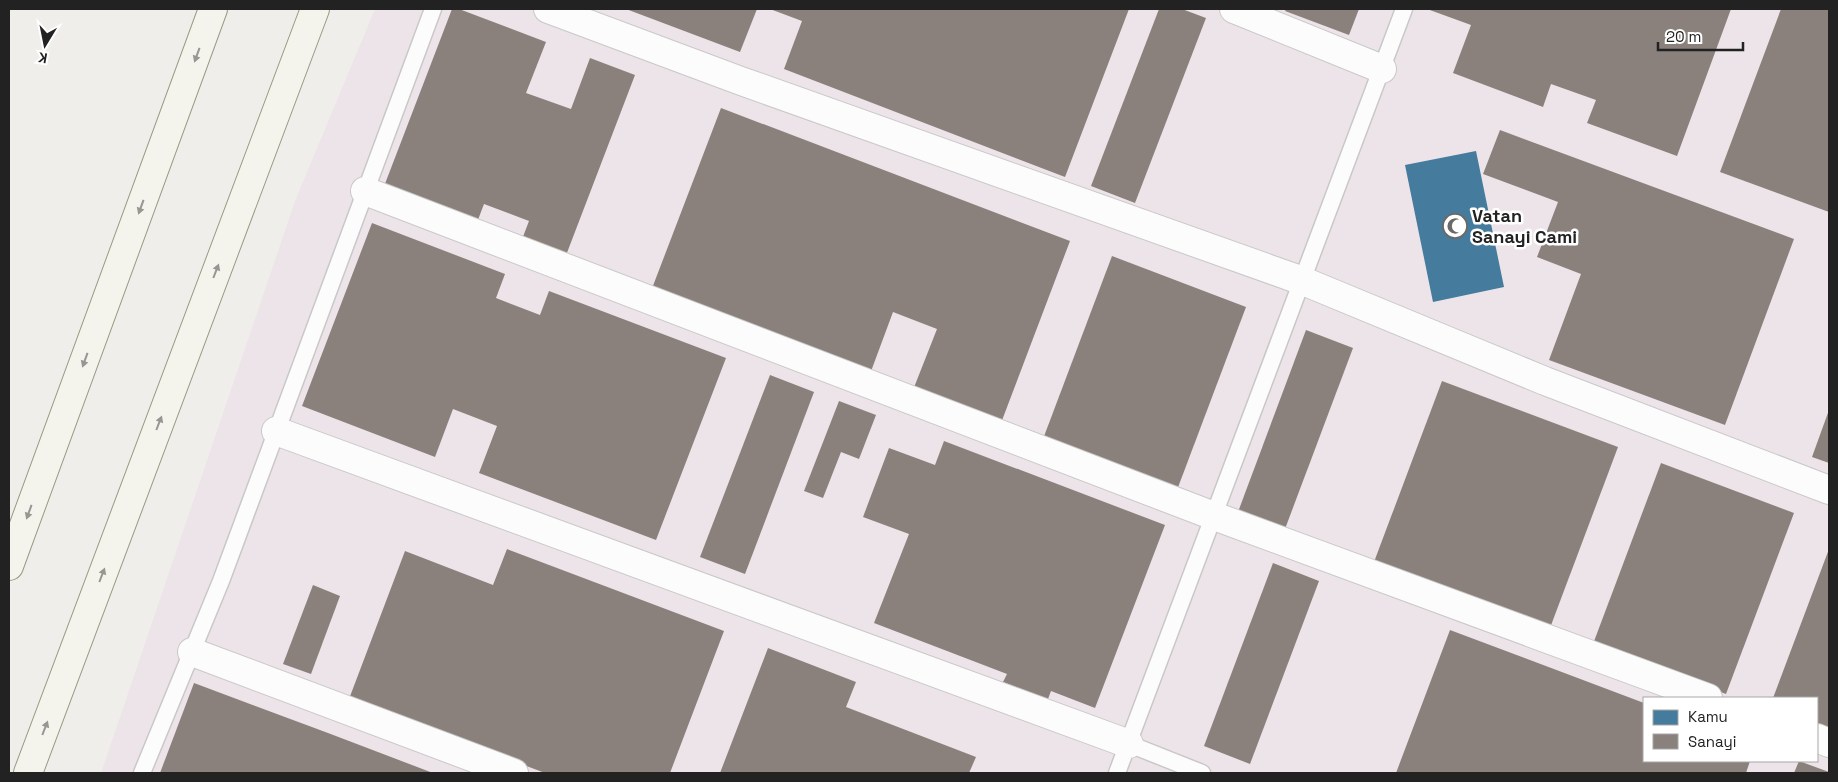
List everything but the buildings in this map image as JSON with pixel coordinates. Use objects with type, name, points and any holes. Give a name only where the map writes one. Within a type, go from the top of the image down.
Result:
[{"type":"main road","points":[[12,550],[214,9]]},
{"type":"main road","points":[[28,773],[315,9]]},
{"type":"street","points":[[548,9],[751,84],[1303,280],[1544,381],[1829,490]]},
{"type":"street","points":[[1234,9],[1382,69]]},
{"type":"street","points":[[365,191],[1214,516],[1705,697]]},
{"type":"street","points":[[276,431],[1129,744]]},
{"type":"street","points":[[192,652],[514,773]]},
{"type":"lane","points":[[142,773],[221,581],[433,9]]},
{"type":"lane","points":[[1117,773],[1404,9]]},
{"type":"lane","points":[[1129,744],[1202,773]]},
{"type":"shaded area","points":[[375,9],[1829,9],[1829,773],[101,773],[295,201]]},
{"type":"place","name":"Vatan Sanayi Cami","points":[[1455,226]]}]
